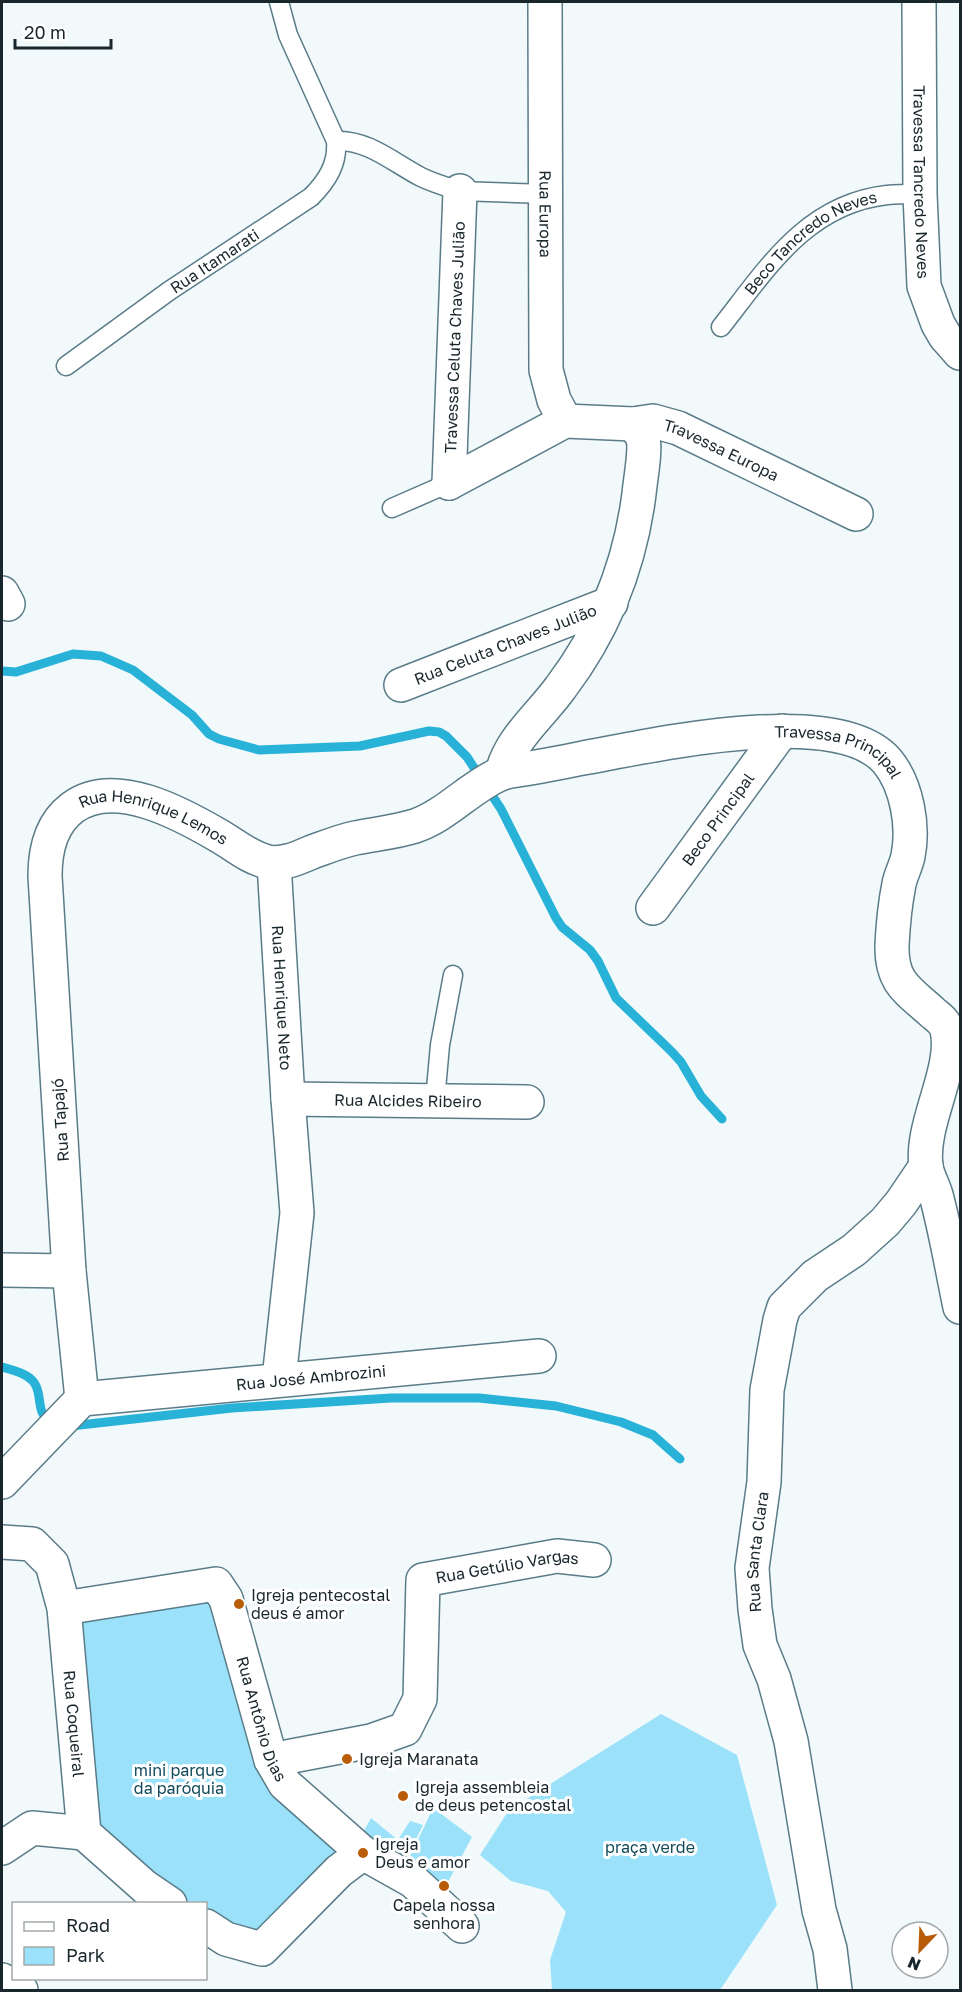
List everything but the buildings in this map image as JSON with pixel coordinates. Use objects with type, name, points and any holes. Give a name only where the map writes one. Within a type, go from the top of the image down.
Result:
[{"type":"street","name":"Rua Europa","points":[[545,2],[546,370],[551,394],[565,421]]},
{"type":"street","name":"Travessa Tancredo Neves","points":[[920,2],[920,194],[924,286],[938,324],[960,353]]},
{"type":"street","name":"Travessa Celuta Chaves Julião","points":[[449,483],[460,191]]},
{"type":"street","points":[[449,483],[565,421]]},
{"type":"street","name":"Travessa Europa","points":[[565,421],[633,424],[653,421],[669,425],[856,514]]},
{"type":"street","name":"Rua Celuta Chaves Julião","points":[[502,773],[506,757],[562,686],[596,631],[611,603],[621,577],[630,541],[641,476],[643,439],[633,424]]},
{"type":"street","name":"Rua Celuta Chaves Julião","points":[[401,685],[611,603]]},
{"type":"street","name":"Travessa Principal","points":[[502,773],[696,737],[782,731],[826,735],[867,746],[887,761],[898,778],[905,795],[910,831],[907,862],[899,881],[892,942],[892,966],[903,987],[954,1029]]},
{"type":"street","name":"Beco Principal","points":[[653,908],[782,731]]},
{"type":"street","points":[[274,863],[293,860],[352,838],[418,825],[436,816],[502,773]]},
{"type":"street","name":"Rua Henrique Lemos","points":[[49,842],[67,811],[94,796],[111,795],[151,803],[198,824],[253,857],[274,863]]},
{"type":"street","name":"Rua Tapajó","points":[[49,842],[45,857],[46,897],[69,1271],[82,1399]]},
{"type":"street","name":"Rua Henrique Neto","points":[[274,863],[297,1213],[279,1379]]},
{"type":"street","points":[[954,1029],[928,1138],[926,1166],[935,1193],[960,1307]]},
{"type":"street","name":"Rua Alcides Ribeiro","points":[[288,1099],[528,1102]]},
{"type":"street","name":"Rua Santa Clara","points":[[835,1990],[830,1949],[819,1910],[790,1741],[774,1679],[760,1645],[755,1609],[752,1568],[764,1482],[767,1390],[784,1307],[815,1276],[854,1250],[885,1222],[902,1203],[926,1166]]},
{"type":"street","points":[[2,1270],[69,1271]]},
{"type":"street","name":"Rua José Ambrozini","points":[[82,1399],[539,1356]]},
{"type":"street","points":[[2,1482],[82,1399]]},
{"type":"street","name":"Rua Coqueiral","points":[[2,1542],[32,1544],[52,1563],[64,1608],[84,1833]]},
{"type":"street","name":"Rua Getúlio Vargas","points":[[271,1760],[371,1741],[405,1729],[420,1698],[423,1580],[557,1556],[594,1560]]},
{"type":"street","name":"Rua Antônio Dias","points":[[64,1608],[216,1584],[226,1599],[271,1760],[285,1784],[363,1853],[413,1881],[462,1926]]},
{"type":"street","points":[[2,1848],[32,1828],[84,1833],[145,1887],[167,1902]]},
{"type":"street","points":[[207,1927],[226,1940],[262,1949],[339,1871],[363,1853]]},
{"type":"street","points":[[2,1980],[21,1990]]},
{"type":"lane","points":[[279,2],[288,35],[336,141],[346,140],[364,146],[421,177],[460,191],[546,194]]},
{"type":"lane","name":"Rua Itamarati","points":[[66,366],[169,291],[311,197],[331,171],[337,152],[336,141]]},
{"type":"lane","name":"Beco Tancredo Neves","points":[[721,327],[792,239],[820,219],[851,204],[885,195],[920,194]]},
{"type":"lane","points":[[392,508],[449,483]]},
{"type":"lane","points":[[435,1100],[440,1045],[453,975]]},
{"type":"green space","name":"mini parque da paróquia","points":[[212,1593],[280,1788],[350,1854],[261,1941],[207,1916],[207,1902],[188,1902],[90,1828],[70,1614]]},
{"type":"green space","name":"praça verde","points":[[661,1714],[737,1755],[777,1905],[720,1990],[552,1990],[550,1960],[566,1912],[548,1891],[511,1881],[480,1855],[509,1810]]},
{"type":"green space","points":[[433,1808],[472,1837],[448,1882],[426,1878],[408,1861]]},
{"type":"green space","points":[[371,1818],[398,1840],[410,1821],[423,1825],[405,1862],[358,1842]]},
{"type":"waterway","points":[[2,671],[16,672],[73,654],[101,656],[133,670],[192,715],[209,734],[259,750],[360,746],[429,731],[439,732],[446,736],[467,757],[501,809],[562,927],[590,950],[616,998],[681,1062],[701,1096],[722,1119]]},
{"type":"waterway","points":[[2,1367],[20,1373],[35,1384],[43,1415],[52,1421]]},
{"type":"waterway","points":[[71,1426],[232,1408],[391,1398],[479,1398],[556,1406],[621,1422],[653,1435],[680,1459]]},
{"type":"place","name":"Igreja pentecostal deus é amor","points":[[239,1604]]},
{"type":"place","name":"Igreja Maranata","points":[[347,1759]]},
{"type":"place","name":"Igreja assembleia de deus petencostal","points":[[403,1796]]},
{"type":"place","name":"Igreja Deus e amor","points":[[363,1853]]},
{"type":"place","name":"Capela nossa senhora","points":[[444,1886]]}]
